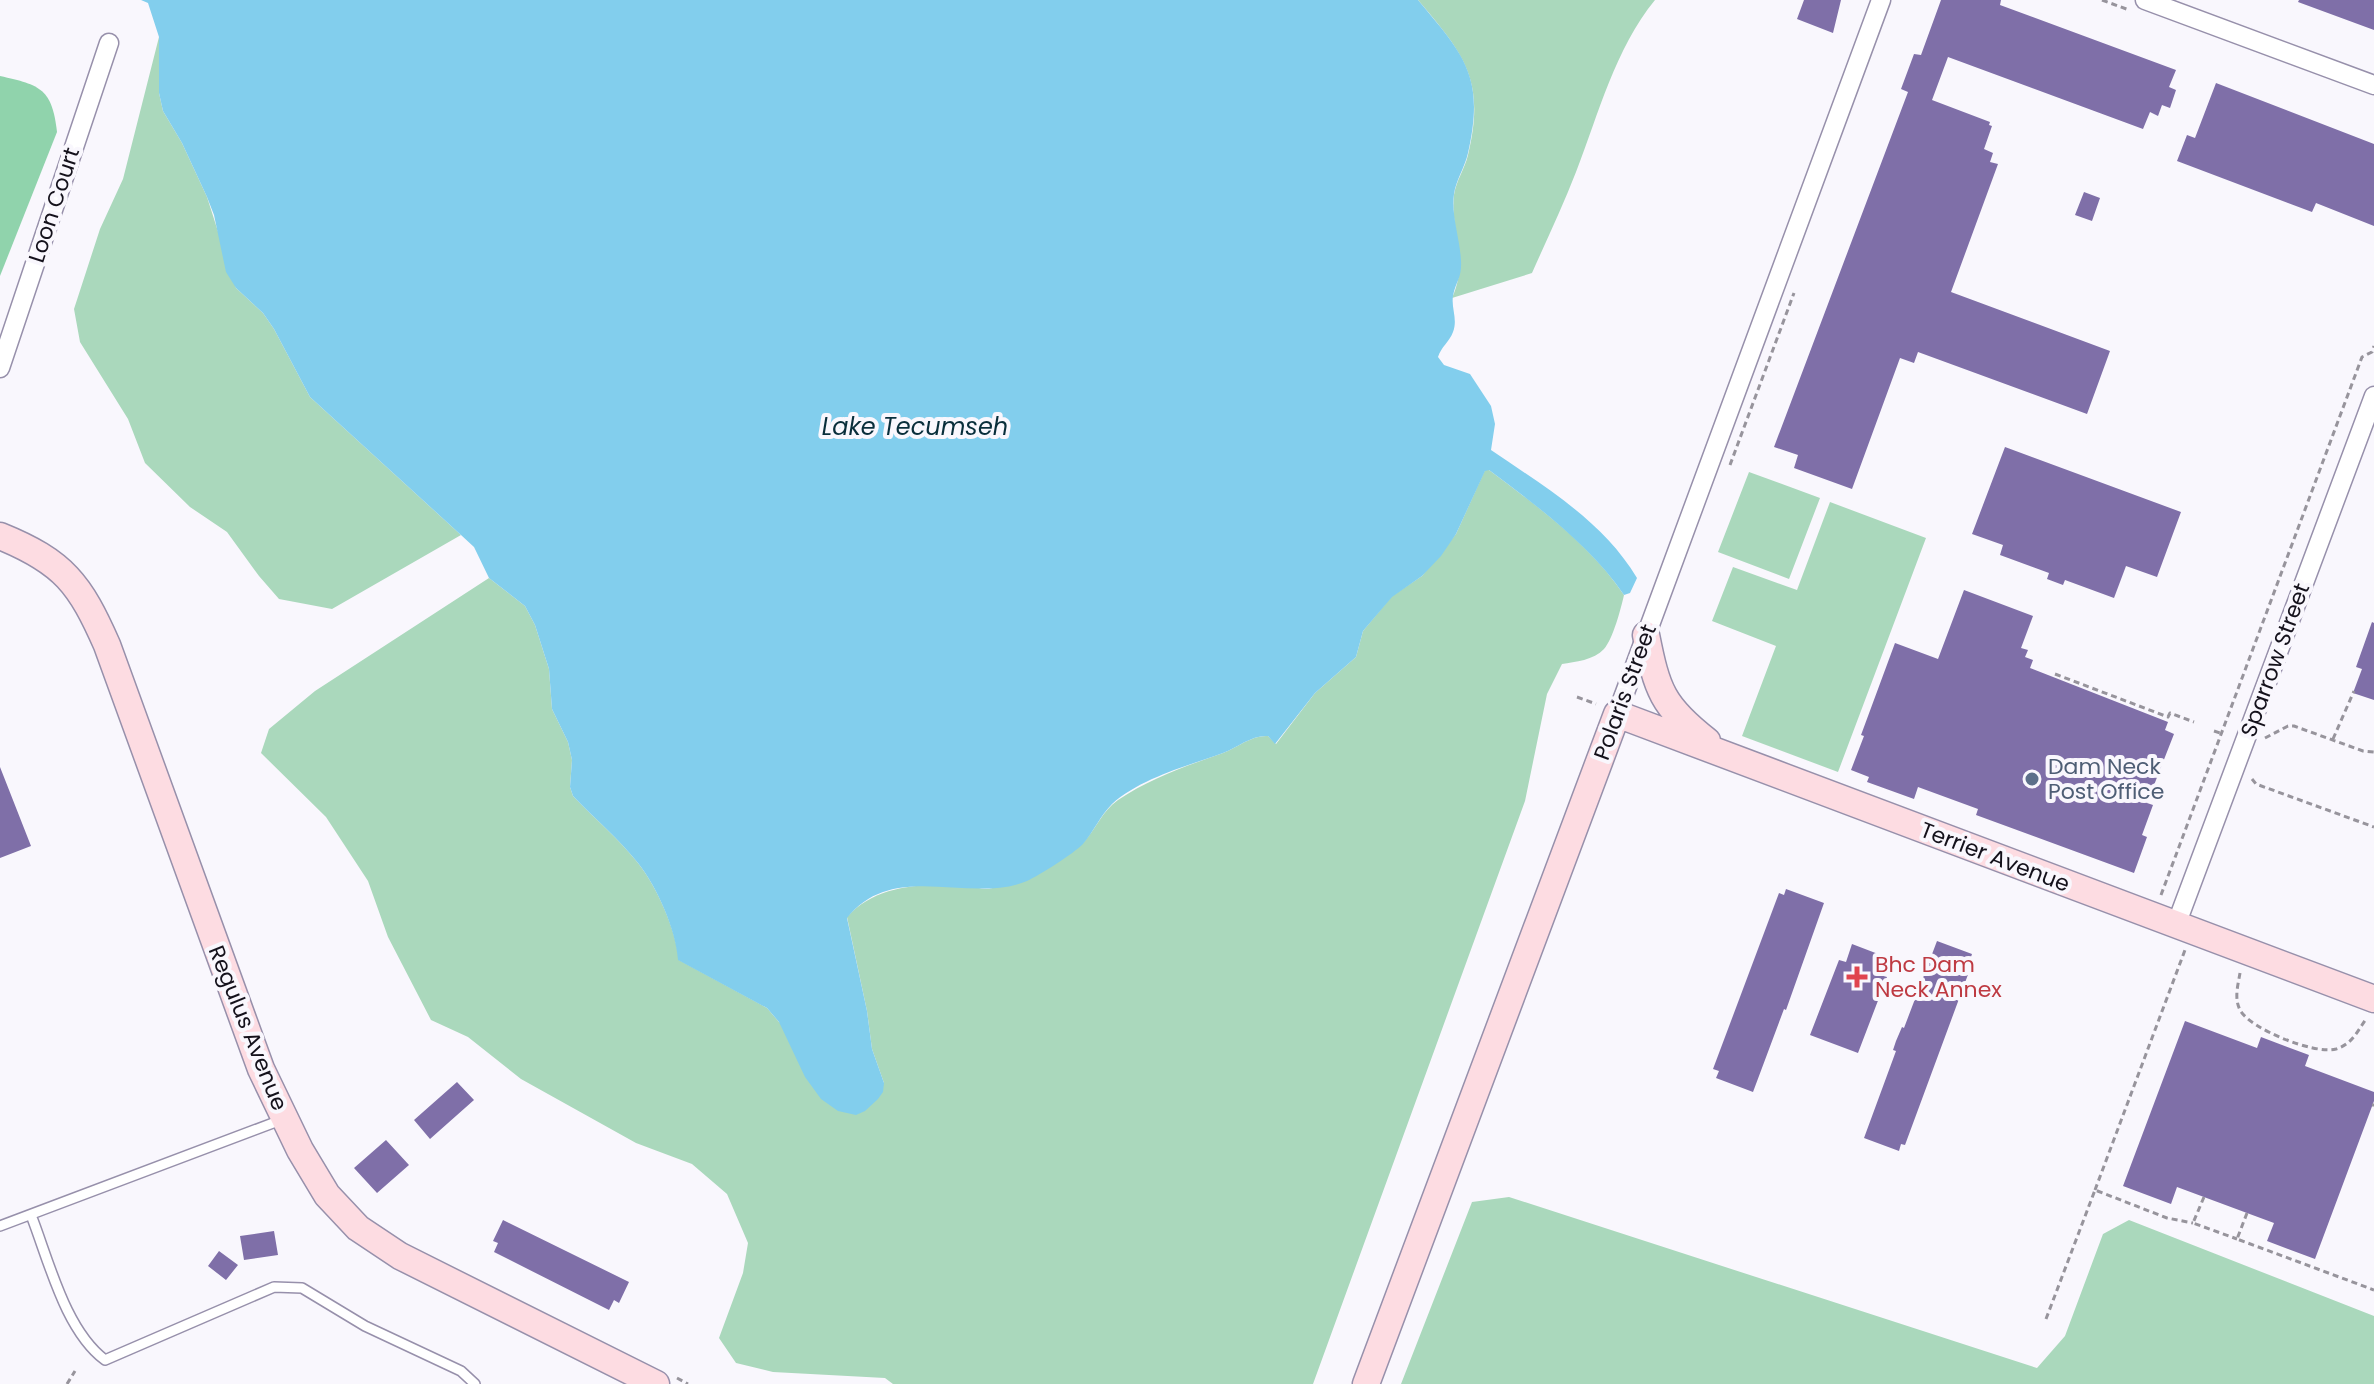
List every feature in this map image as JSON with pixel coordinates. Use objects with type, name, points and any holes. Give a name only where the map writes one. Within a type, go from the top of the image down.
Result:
[{"type":"street","name":"Polaris Street","points":[[1366,1384],[1881,0]]},
{"type":"street","points":[[2145,0],[2374,85]]},
{"type":"street","name":"Loon Court","points":[[0,368],[109,43]]},
{"type":"street","name":"Sparrow Street","points":[[2182,934],[2374,396]]},
{"type":"street","name":"Regulus Avenue","points":[[0,536],[35,552],[59,568],[75,584],[97,623],[247,1032],[284,1119],[327,1195],[343,1214],[376,1242],[431,1273],[656,1384]]},
{"type":"street","points":[[1646,635],[1661,696],[1682,721],[1726,755]]},
{"type":"street","name":"Terrier Avenue","points":[[1617,714],[2182,934],[2374,999]]},
{"type":"lane","points":[[0,1226],[284,1119]]},
{"type":"lane","points":[[31,1215],[70,1315],[90,1349],[105,1360],[274,1287],[302,1288],[365,1326],[461,1371],[475,1384]]},
{"type":"path","points":[[1726,474],[1798,282]]},
{"type":"path","points":[[2153,900],[2163,894],[2362,357],[2372,352],[2374,346]]},
{"type":"path","points":[[2055,674],[2168,717],[2170,713],[2194,722]]},
{"type":"path","points":[[2333,739],[2354,691]]},
{"type":"path","points":[[2262,740],[2288,726],[2294,726],[2363,751],[2374,752]]},
{"type":"path","points":[[2214,731],[2234,739]]},
{"type":"path","points":[[2250,772],[2256,784],[2374,827]]},
{"type":"path","points":[[2046,1319],[2095,1190],[2182,934]]},
{"type":"path","points":[[2239,966],[2238,1002],[2246,1018],[2260,1028],[2300,1043],[2322,1050],[2337,1049],[2352,1040],[2364,1021],[2374,1015]]},
{"type":"path","points":[[2095,1190],[2374,1290]]},
{"type":"path","points":[[2193,1223],[2204,1197]]},
{"type":"path","points":[[2237,1239],[2247,1213]]},
{"type":"path","points":[[67,1384],[75,1371]]},
{"type":"green space","points":[[1418,0],[1655,0],[1618,60],[1571,185],[1532,273],[1452,298],[1459,270],[1454,195],[1467,160],[1473,129],[1472,87],[1459,53]]},
{"type":"green space","points":[[159,37],[159,93],[163,111],[207,197],[236,288],[263,313],[274,329],[310,397],[461,535],[332,609],[279,599],[227,532],[190,507],[145,463],[128,419],[80,342],[74,309],[100,229],[123,179]]},
{"type":"green space","points":[[0,76],[26,82],[42,91],[52,106],[57,132],[0,276]]},
{"type":"green space","points":[[1485,470],[1562,527],[1595,559],[1624,595],[1604,649],[1590,658],[1562,664],[1547,694],[1525,801],[1313,1384],[893,1384],[885,1378],[773,1372],[736,1363],[719,1338],[743,1273],[748,1243],[727,1194],[692,1164],[636,1143],[521,1079],[468,1037],[431,1020],[388,937],[368,881],[326,817],[261,753],[269,729],[315,691],[489,578],[525,606],[535,625],[549,669],[552,709],[568,742],[572,760],[570,787],[573,796],[645,873],[670,922],[679,960],[767,1008],[779,1022],[884,1083],[872,1049],[847,917],[872,898],[902,888],[934,885],[996,887],[1078,847],[1112,804],[1143,785],[1256,737],[1268,736],[1276,744],[1315,693],[1356,657],[1363,631],[1392,596],[1422,576],[1456,534]]},
{"type":"green space","points":[[1749,472],[1820,498],[1789,579],[1718,552]]},
{"type":"green space","points":[[1830,502],[1926,538],[1838,772],[1742,736],[1776,646],[1712,621],[1733,567],[1797,590]]},
{"type":"green space","points":[[1509,1197],[2037,1368],[2065,1336],[2103,1234],[2129,1220],[2374,1316],[2374,1384],[1401,1384],[1472,1202]]},
{"type":"water","name":"Lake Tecumseh","points":[[141,0],[1418,0],[1459,53],[1472,86],[1474,105],[1468,153],[1454,194],[1461,267],[1453,296],[1454,327],[1438,357],[1444,365],[1470,374],[1491,406],[1495,424],[1491,450],[1572,506],[1607,539],[1637,578],[1630,593],[1624,595],[1595,559],[1562,527],[1489,470],[1485,471],[1456,534],[1441,556],[1422,576],[1392,597],[1363,631],[1356,657],[1315,693],[1275,744],[1268,736],[1256,737],[1137,787],[1112,804],[1078,848],[1027,881],[981,889],[933,886],[887,891],[866,900],[847,918],[872,1049],[884,1083],[883,1092],[865,1111],[856,1115],[838,1111],[821,1099],[805,1077],[779,1022],[767,1008],[678,960],[669,922],[645,873],[573,796],[568,742],[552,709],[549,669],[535,625],[525,606],[489,578],[474,547],[310,397],[274,329],[263,313],[236,288],[226,272],[207,197],[163,111],[159,93],[159,37],[148,3]]},
{"type":"building","points":[[1804,0],[1841,0],[1833,33],[1797,19]]},
{"type":"building","points":[[1941,0],[2001,0],[2000,5],[2176,70],[2169,87],[2176,90],[2170,108],[2162,105],[2158,116],[2150,112],[2143,129],[1948,57],[1932,100],[1990,122],[1992,126],[1984,149],[1993,153],[1990,162],[1998,164],[1951,292],[2110,351],[2087,414],[1918,352],[1914,363],[1900,358],[1852,489],[1794,468],[1798,455],[1774,447],[1908,92],[1901,89],[1914,54],[1921,55]]},
{"type":"building","points":[[2374,0],[2374,30],[2298,2]]},
{"type":"building","points":[[2216,83],[2374,144],[2374,226],[2316,203],[2312,212],[2177,161],[2187,135],[2195,138]]},
{"type":"building","points":[[2084,192],[2100,198],[2092,221],[2075,215]]},
{"type":"building","points":[[2005,447],[2181,512],[2157,577],[2126,566],[2114,598],[2065,580],[2063,585],[2047,579],[2049,573],[2000,555],[2003,545],[1972,534]]},
{"type":"building","points":[[1964,590],[2033,616],[2021,648],[2028,650],[2025,657],[2033,660],[2030,668],[2168,722],[2165,730],[2174,734],[2147,803],[2153,805],[2142,835],[2147,837],[2134,873],[1976,815],[1978,809],[1918,787],[1914,799],[1867,782],[1869,777],[1851,770],[1895,643],[1938,659]]},
{"type":"building","points":[[2372,622],[2374,700],[2353,693],[2362,669],[2356,667]]},
{"type":"building","points":[[0,767],[31,846],[0,858]]},
{"type":"building","points":[[1786,889],[1824,903],[1753,1092],[1716,1078],[1719,1071],[1713,1069],[1779,893],[1784,895]]},
{"type":"building","points":[[1937,941],[1972,954],[1970,960],[1973,961],[1905,1145],[1901,1144],[1899,1151],[1864,1138],[1896,1051],[1893,1050],[1896,1041],[1904,1028]]},
{"type":"building","points":[[1852,944],[1886,957],[1880,975],[1887,977],[1858,1053],[1810,1035],[1839,960],[1846,962]]},
{"type":"building","points":[[2185,1021],[2257,1048],[2261,1037],[2309,1055],[2305,1066],[2374,1092],[2374,1101],[2315,1259],[2267,1241],[2274,1223],[2177,1187],[2171,1204],[2123,1186]]},
{"type":"building","points":[[457,1082],[474,1100],[430,1139],[414,1120]]},
{"type":"building","points":[[386,1140],[409,1165],[377,1193],[354,1168]]},
{"type":"building","points":[[503,1220],[629,1282],[619,1303],[614,1300],[609,1310],[494,1252],[498,1243],[493,1241]]},
{"type":"building","points":[[274,1231],[278,1255],[244,1260],[240,1236]]},
{"type":"building","points":[[219,1251],[238,1265],[226,1280],[208,1266]]},
{"type":"place","name":"Dam Neck Post Office","points":[[2032,779]]},
{"type":"place","name":"Bhc Dam Neck Annex","points":[[1857,977]]}]
